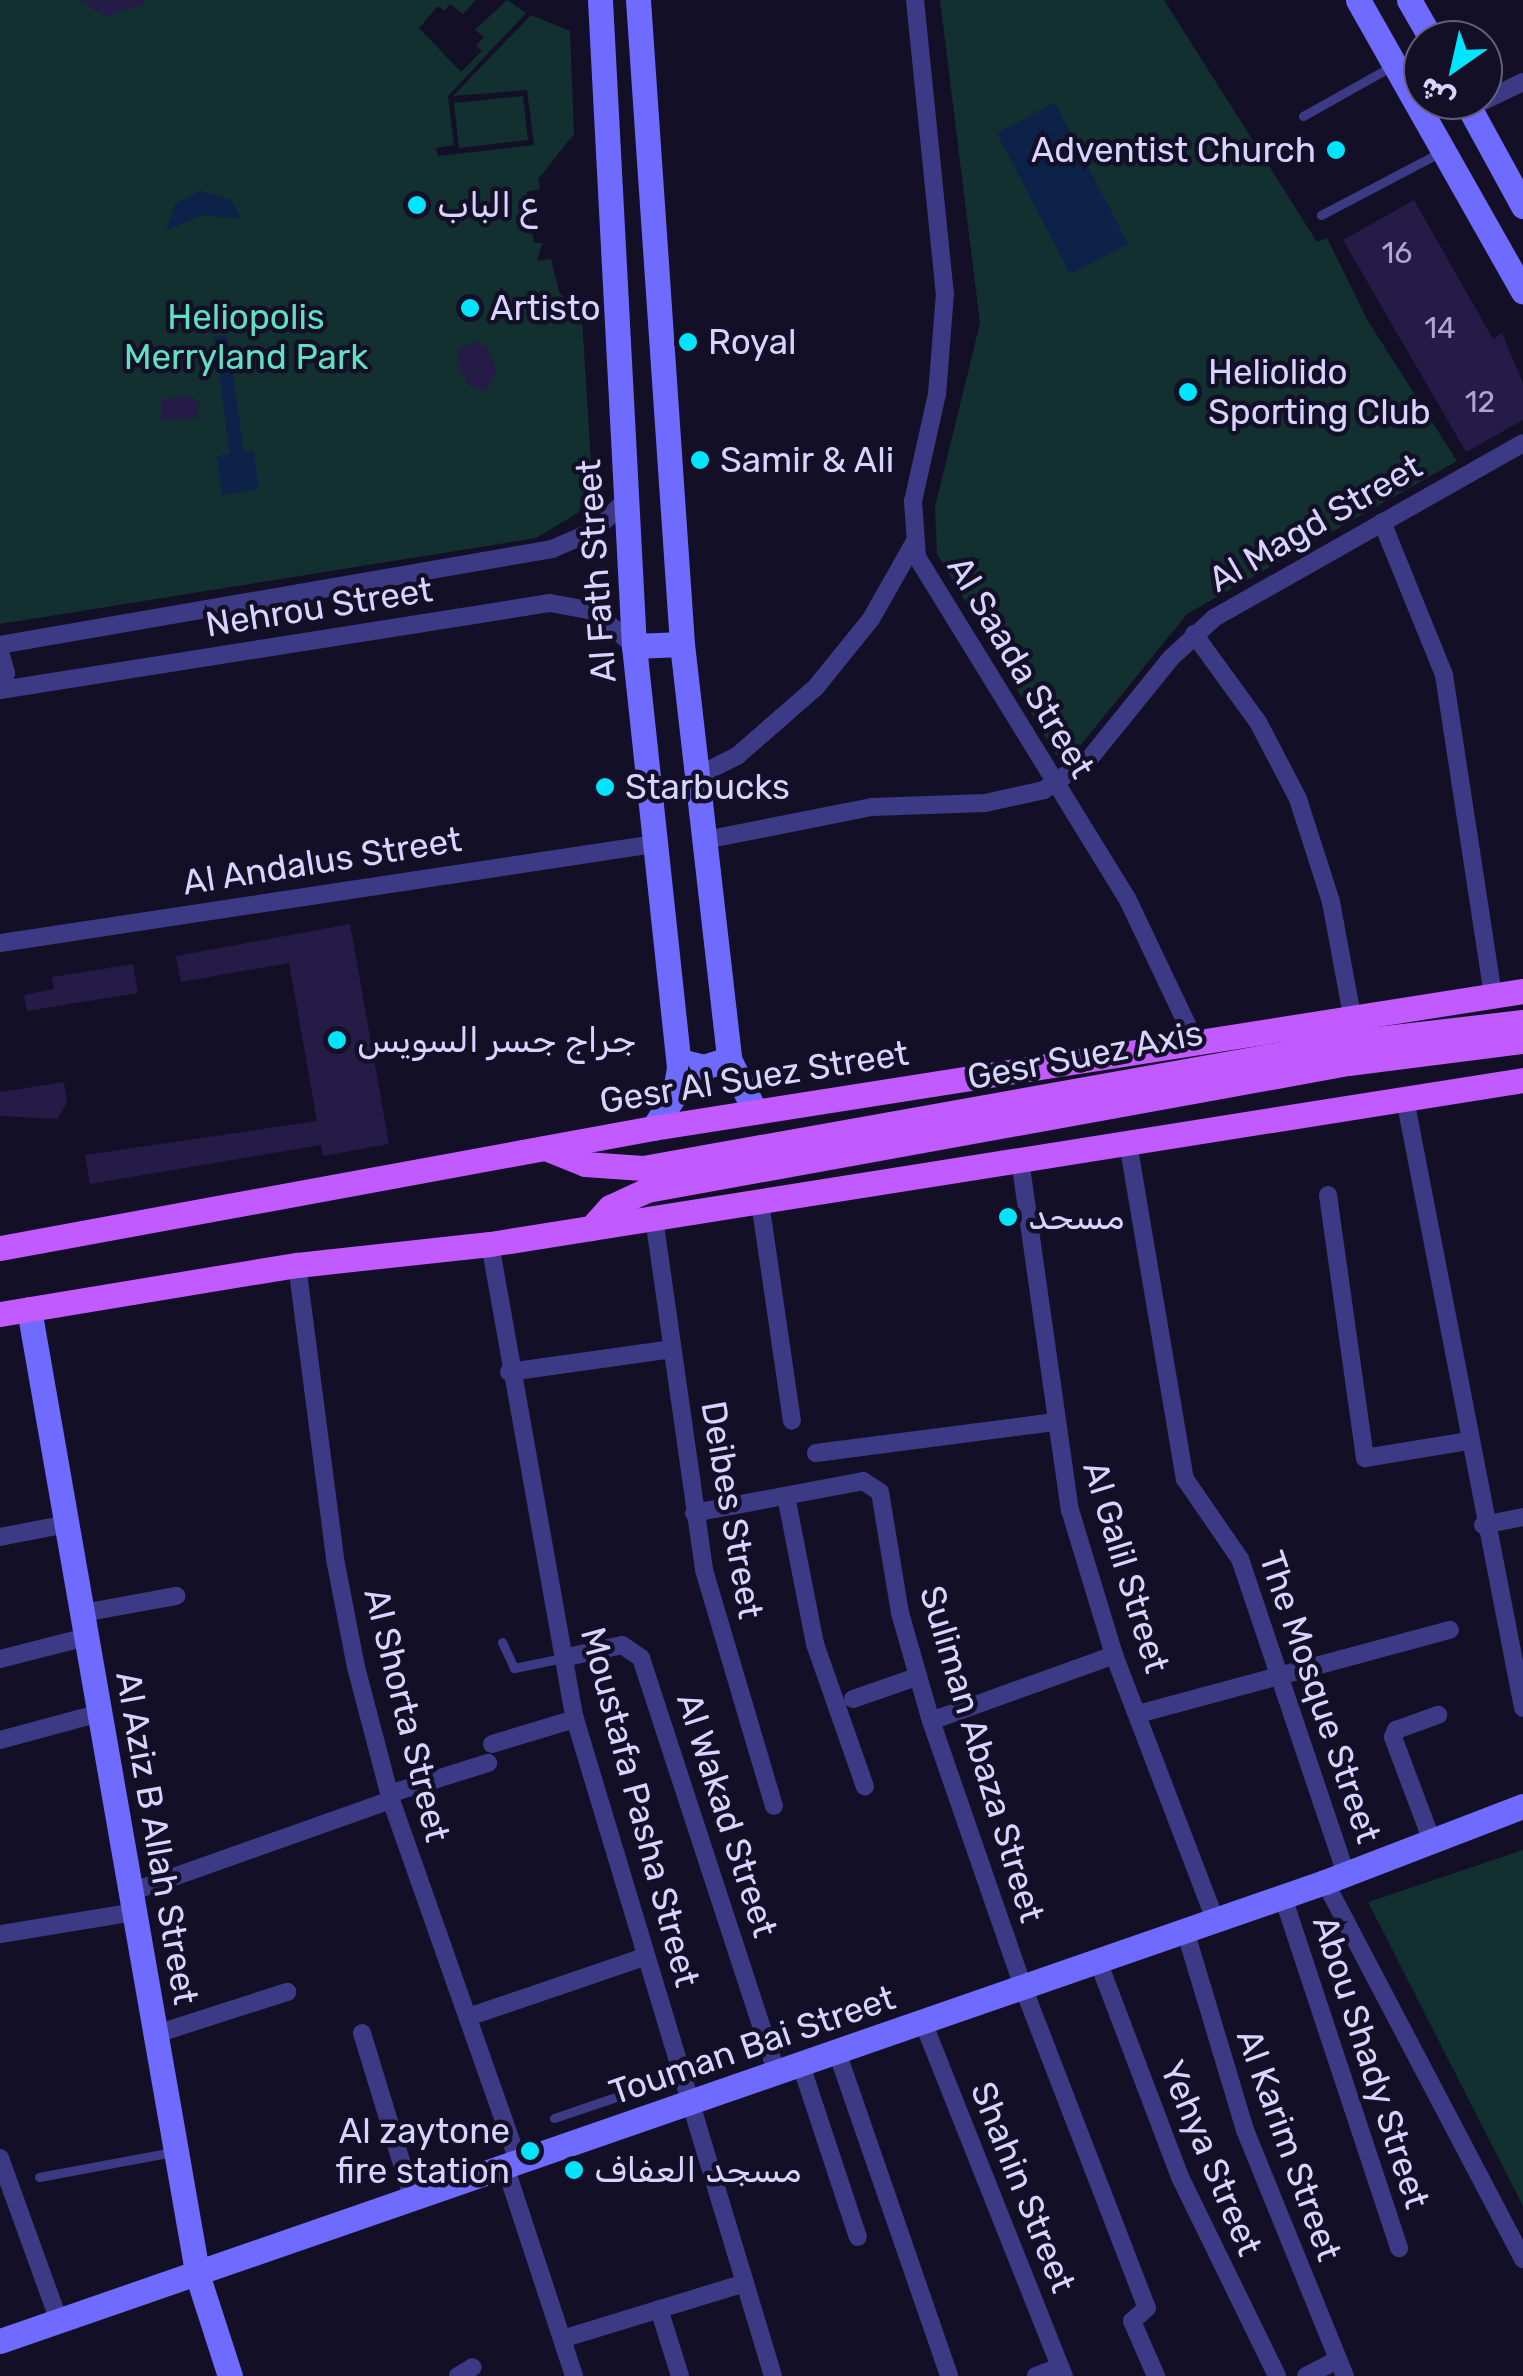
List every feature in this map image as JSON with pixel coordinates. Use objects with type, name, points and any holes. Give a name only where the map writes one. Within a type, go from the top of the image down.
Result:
[{"type":"main road","name":"Al Fath Street","points":[[600,0],[634,646],[679,1061],[674,1096],[653,1128]]},
{"type":"main road","points":[[638,0],[682,644],[730,1059],[754,1111]]},
{"type":"main road","points":[[1358,0],[1523,292]]},
{"type":"main road","points":[[1476,120],[1523,206]]},
{"type":"main road","points":[[634,646],[682,644]]},
{"type":"main road","name":"Gesr Al Suez Street","points":[[0,1248],[653,1128],[1523,991]]},
{"type":"main road","name":"Gesr Suez Axis","points":[[545,1148],[585,1164],[642,1168],[1343,1043],[1523,1022]]},
{"type":"main road","name":"Gesr Suez Axis","points":[[590,1228],[610,1207],[647,1190],[1366,1060],[1523,1041]]},
{"type":"main road","points":[[679,1061],[704,1067],[730,1059]]},
{"type":"main road","points":[[0,1314],[297,1265],[490,1244],[1523,1080]]},
{"type":"main road","name":"Al Aziz B Allah Street","points":[[29,1309],[198,2277],[230,2376]]},
{"type":"main road","name":"Touman Bai Street","points":[[0,2341],[513,2167],[1335,1878],[1523,1806]]},
{"type":"street","name":"Al Saada Street","points":[[915,0],[944,293],[936,394],[913,501],[914,543],[926,580],[1138,918],[1195,1041]]},
{"type":"street","name":"Al Magd Street","points":[[704,840],[872,808],[1008,800],[1054,785],[1090,758],[1194,634],[1523,443]]},
{"type":"street","name":"Nehrou Street","points":[[0,648],[552,549],[594,530],[626,499]]},
{"type":"street","points":[[1382,522],[1444,674],[1493,995]]},
{"type":"street","points":[[697,776],[751,746],[816,687],[871,619],[914,543]]},
{"type":"street","name":"Nehrou Street","points":[[0,690],[550,603],[594,611],[634,646]]},
{"type":"street","name":"Al Magd Street","points":[[1194,634],[1258,722],[1298,799],[1328,892],[1352,1015]]},
{"type":"street","points":[[0,648],[6,673],[0,690]]},
{"type":"street","name":"Al Andalus Street","points":[[0,943],[654,844]]},
{"type":"street","points":[[1405,1099],[1483,1525],[1523,1708]]},
{"type":"street","name":"The Mosque Street","points":[[1128,1143],[1184,1479],[1196,1504],[1236,1549],[1279,1676],[1335,1878],[1523,2258]]},
{"type":"street","name":"Al Galil Street","points":[[1020,1160],[1070,1510],[1114,1655],[1215,1920]]},
{"type":"street","points":[[1328,1195],[1365,1458],[1468,1441]]},
{"type":"street","points":[[760,1202],[792,1422]]},
{"type":"street","name":"Deibes Street","points":[[654,1218],[694,1513],[712,1604],[774,1806]]},
{"type":"street","name":"Moustafa Pasha Street","points":[[490,1244],[509,1372],[575,1719],[773,2376]]},
{"type":"street","name":"Al Shorta Street","points":[[297,1265],[335,1559],[390,1797],[468,2017],[574,2376]]},
{"type":"street","points":[[509,1372],[672,1350]]},
{"type":"street","points":[[816,1453],[1055,1422]]},
{"type":"street","name":"Suliman Abaza Street","points":[[694,1513],[862,1481],[877,1488],[917,1677],[1023,1987],[1148,2308],[1132,2321],[1155,2373]]},
{"type":"street","points":[[786,1496],[815,1644],[865,1786]]},
{"type":"street","points":[[1483,1525],[1523,1517]]},
{"type":"street","points":[[0,1538],[67,1524]]},
{"type":"street","points":[[0,1659],[84,1625],[176,1596]]},
{"type":"street","points":[[1138,1714],[1450,1630]]},
{"type":"street","name":"Al Wakad Street","points":[[563,1658],[626,1646],[641,1658],[789,2070],[858,2238]]},
{"type":"street","points":[[931,1721],[1114,1655]]},
{"type":"street","points":[[853,1698],[917,1677]]},
{"type":"street","points":[[0,1740],[100,1712]]},
{"type":"street","points":[[1432,1841],[1393,1737],[1396,1730],[1438,1715]]},
{"type":"street","points":[[492,1744],[575,1719]]},
{"type":"street","points":[[0,1934],[132,1902],[390,1797],[488,1764]]},
{"type":"street","name":"Abou Shady Street","points":[[1283,1896],[1399,2248]]},
{"type":"street","name":"Al Karim Street","points":[[1185,1930],[1245,2130],[1341,2368]]},
{"type":"street","points":[[468,2017],[644,1957]]},
{"type":"street","name":"Yehya Street","points":[[1098,1961],[1180,2177],[1276,2376]]},
{"type":"street","points":[[156,2034],[287,1992]]},
{"type":"street","name":"Shahin Street","points":[[923,2022],[1062,2371]]},
{"type":"street","points":[[362,2033],[412,2200]]},
{"type":"street","points":[[837,2052],[948,2376]]},
{"type":"street","points":[[0,2158],[59,2321]]},
{"type":"street","points":[[562,2339],[745,2283]]},
{"type":"street","points":[[659,2309],[680,2376]]},
{"type":"street","points":[[1306,2376],[1341,2368]]},
{"type":"street","points":[[1036,2376],[1062,2371]]},
{"type":"lane","points":[[1303,116],[1395,64]]},
{"type":"lane","points":[[1321,215],[1444,151]]},
{"type":"lane","points":[[502,1642],[514,1668],[563,1658]]},
{"type":"lane","points":[[554,2118],[619,2096]]},
{"type":"lane","points":[[581,2108],[591,2138]]},
{"type":"lane","points":[[38,2177],[176,2152]]},
{"type":"green space","name":"Heliopolis Merryland Park","points":[[0,0],[476,0],[463,14],[450,4],[444,11],[438,6],[419,28],[461,72],[482,51],[476,46],[484,37],[475,30],[507,0],[526,13],[448,96],[454,145],[436,148],[438,156],[534,145],[527,90],[453,96],[531,15],[570,31],[574,134],[538,179],[540,189],[526,192],[536,210],[529,212],[534,243],[542,243],[537,261],[551,259],[559,292],[582,318],[592,479],[578,513],[536,538],[0,624]]},
{"type":"green space","name":"Heliolido Sporting Club","points":[[940,0],[1164,0],[1317,242],[1327,238],[1368,321],[1457,461],[1187,614],[1071,757],[1056,755],[937,554],[935,507],[980,323]]},
{"type":"green space","points":[[523,96],[528,140],[459,148],[454,103]]},
{"type":"green space","points":[[1523,1850],[1523,2206],[1368,1902]]},
{"type":"water","points":[[1055,103],[1128,244],[1070,274],[997,133]]},
{"type":"water","points":[[200,191],[231,200],[242,219],[203,215],[166,231],[175,204]]},
{"type":"water","points":[[227,336],[244,452],[254,451],[259,489],[222,495],[217,456],[230,454],[214,337]]},
{"type":"building","points":[[79,0],[145,0],[145,4],[105,16]]},
{"type":"building","points":[[1414,200],[1493,339],[1502,333],[1523,383],[1523,420],[1466,452],[1343,240]]},
{"type":"building","points":[[476,342],[487,348],[497,371],[485,391],[468,385],[457,363],[460,348]]},
{"type":"building","points":[[188,395],[200,403],[197,418],[161,421],[162,400]]},
{"type":"building","name":"جراج جسر السويس","points":[[350,924],[389,1144],[323,1156],[321,1145],[90,1184],[85,1155],[317,1121],[289,963],[181,982],[176,956]]},
{"type":"building","points":[[133,964],[138,993],[27,1011],[24,995],[54,989],[52,977]]},
{"type":"building","points":[[64,1082],[67,1103],[57,1119],[0,1116],[0,1092]]},
{"type":"place","name":"Adventist Church","points":[[1336,150]]},
{"type":"place","name":"ع الباب","points":[[417,205]]},
{"type":"place","name":"Artisto","points":[[470,308]]},
{"type":"place","name":"Royal","points":[[688,342]]},
{"type":"place","name":"Heliolido Sporting Club","points":[[1188,392]]},
{"type":"place","name":"Samir & Ali","points":[[700,460]]},
{"type":"place","name":"Starbucks","points":[[605,787]]},
{"type":"place","name":"جراج جسر السويس","points":[[337,1040]]},
{"type":"place","name":"مسحد","points":[[1008,1217]]},
{"type":"place","name":"Al zaytone fire station","points":[[530,2151]]},
{"type":"place","name":"مسجد العفاف","points":[[574,2170]]}]
